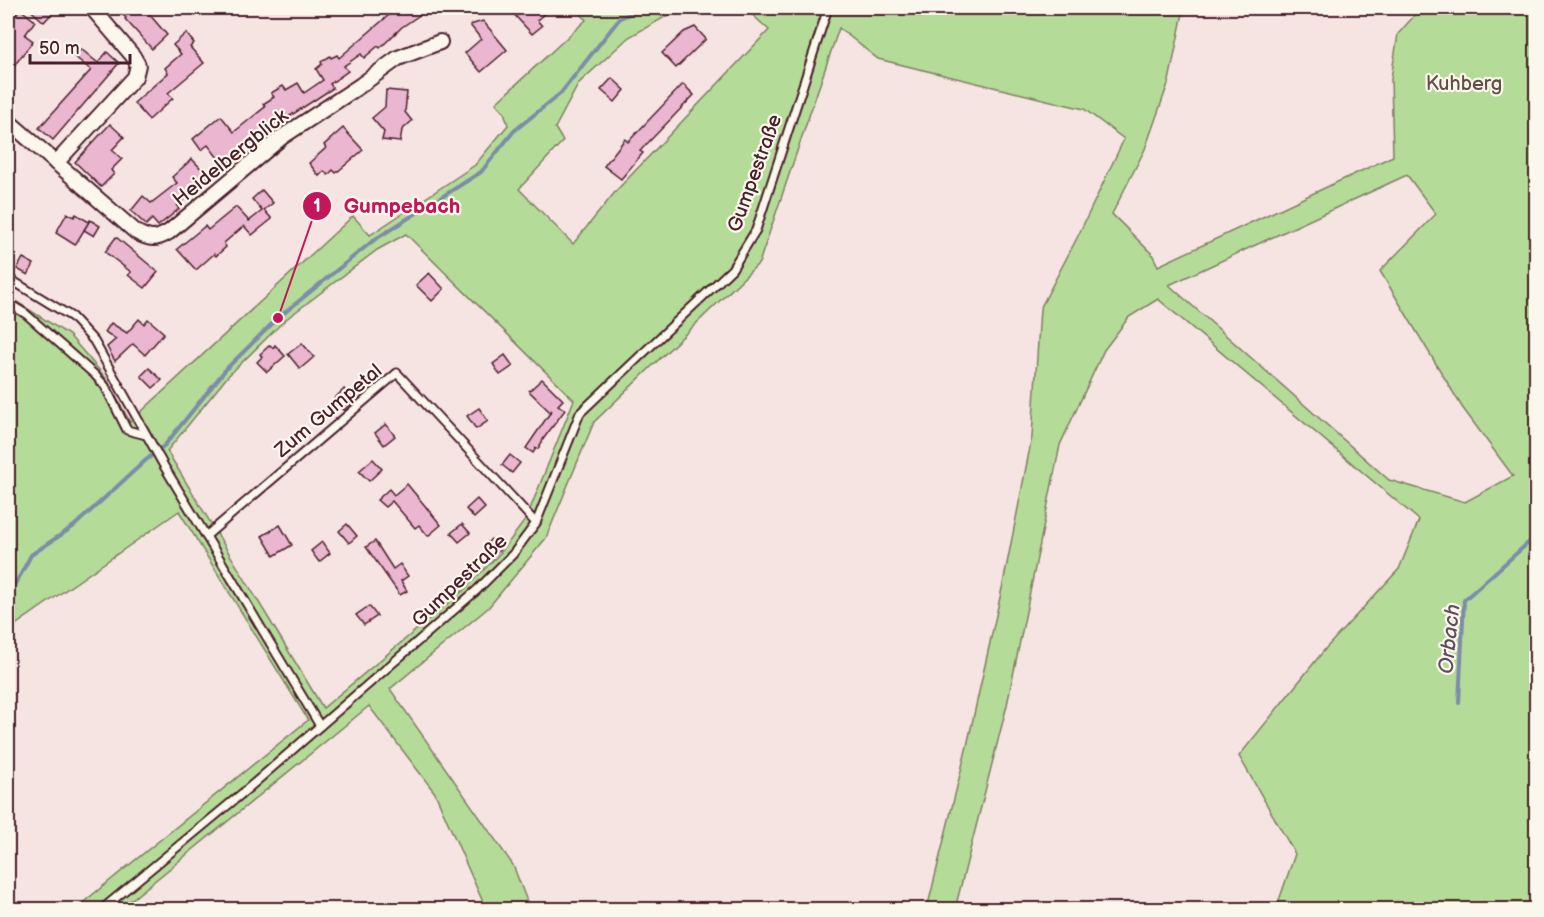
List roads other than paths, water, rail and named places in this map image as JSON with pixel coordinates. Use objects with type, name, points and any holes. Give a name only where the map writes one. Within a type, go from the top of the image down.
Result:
[{"type":"street","points":[[56,163],[135,77],[138,65],[134,56],[93,8]]},
{"type":"street","name":"Heidelbergblick","points":[[8,121],[136,232],[148,239],[159,238],[282,137],[398,58],[440,42]]},
{"type":"lane","name":"Gumpestraße","points":[[101,909],[245,791],[477,590],[513,554],[536,523],[580,413],[732,269],[756,230],[828,8]]},
{"type":"lane","points":[[8,278],[72,317],[94,341],[164,466],[320,726]]},
{"type":"lane","points":[[8,303],[26,314],[95,375],[105,387],[128,430],[147,436]]},
{"type":"lane","name":"Zum Gumpetal","points":[[206,536],[398,373],[536,523]]},
{"type":"waterway","points":[[8,595],[31,555],[74,526],[165,445],[226,369],[278,318],[374,240],[481,172],[514,131],[561,93],[620,18],[644,8]]},
{"type":"waterway","name":"Orbach","points":[[1459,703],[1464,600],[1536,536]]},
{"type":"place","name":"Gumpebach","points":[[278,318]]},
{"type":"park label","name":"Kuhberg","points":[[1464,83]]}]
